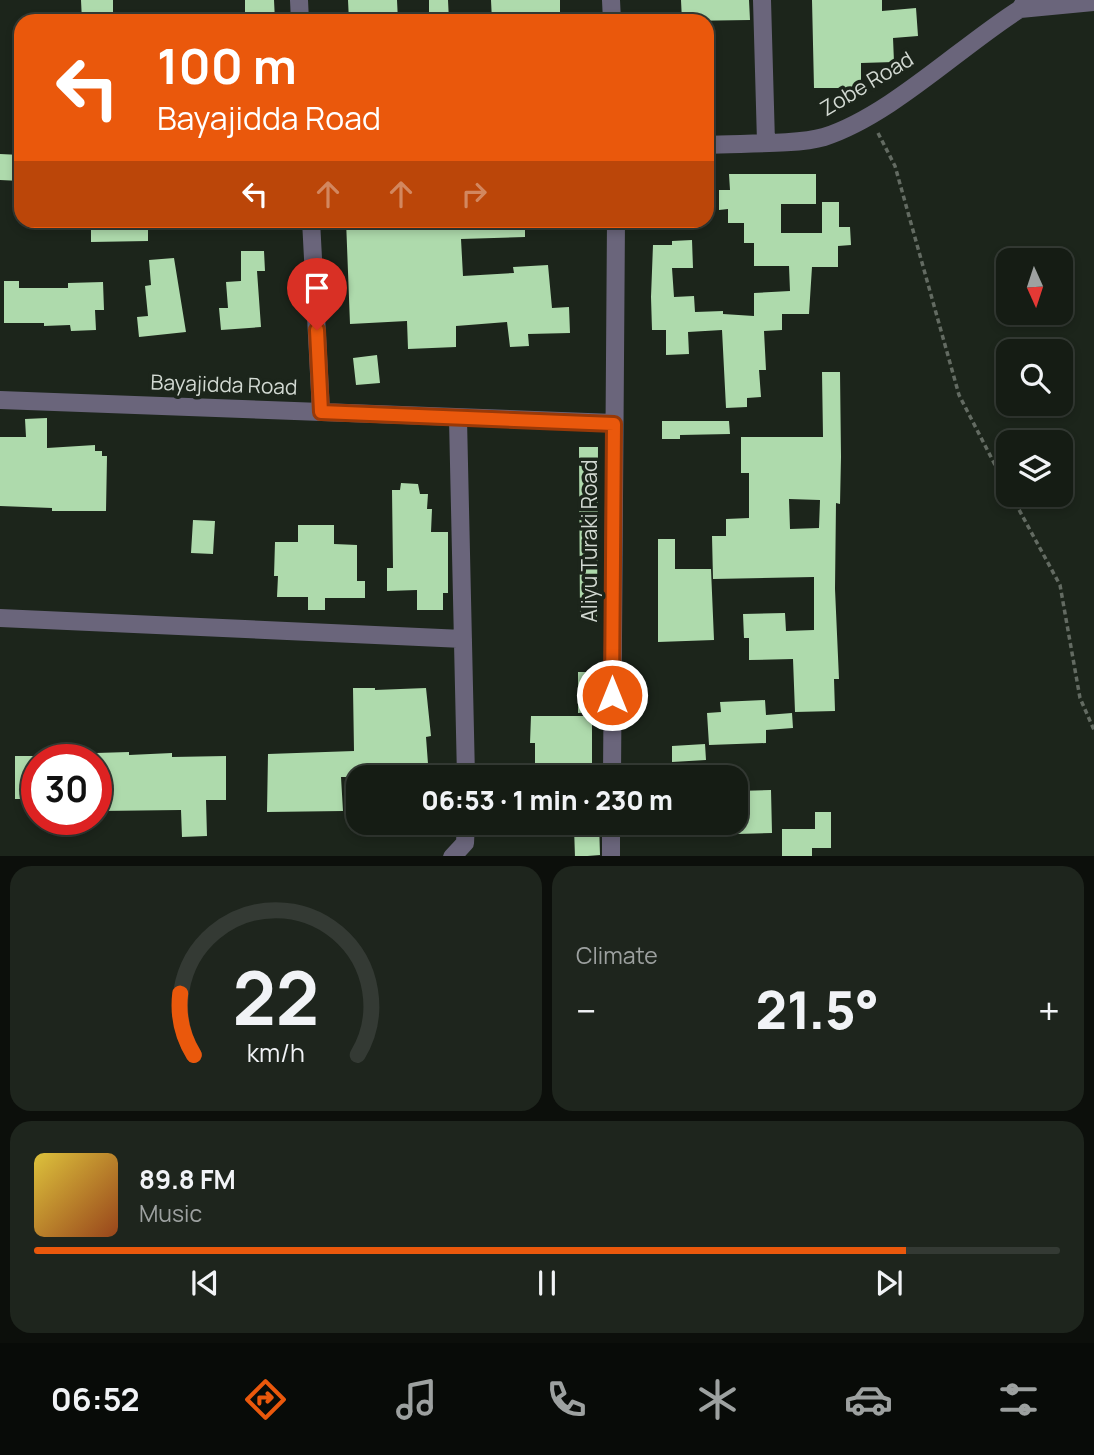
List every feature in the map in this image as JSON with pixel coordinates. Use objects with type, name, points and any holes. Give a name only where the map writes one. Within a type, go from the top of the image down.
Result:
[{"type":"street","points":[[762,0],[766,142]]},
{"type":"street","points":[[1023,4],[1094,2]]},
{"type":"street","name":"Zobe Road","points":[[714,145],[823,137],[868,115],[1023,4]]},
{"type":"street","points":[[311,228],[321,412]]},
{"type":"street","name":"Aliyu Turaki Road","points":[[612,765],[616,228]]},
{"type":"street","name":"Bayajidda Road","points":[[0,400],[614,424]]},
{"type":"street","points":[[458,419],[466,765]]},
{"type":"street","points":[[0,618],[463,639]]},
{"type":"street","points":[[452,856],[465,843],[465,835]]},
{"type":"street","points":[[611,835],[611,856]]},
{"type":"path","points":[[868,115],[895,166],[959,395],[996,467]]},
{"type":"path","points":[[1018,507],[1060,585],[1080,698],[1094,730]]},
{"type":"building","points":[[81,0],[113,0],[113,14],[82,14]]},
{"type":"building","points":[[245,0],[274,0],[275,14],[245,14]]},
{"type":"building","points":[[348,0],[397,0],[398,14],[349,14]]},
{"type":"building","points":[[429,0],[448,0],[449,14],[429,14]]},
{"type":"building","points":[[491,0],[560,0],[560,12],[492,14]]},
{"type":"building","points":[[681,0],[749,0],[750,20],[714,21],[714,14],[682,14]]},
{"type":"building","points":[[812,0],[882,0],[882,11],[916,8],[918,36],[893,38],[894,62],[861,63],[861,88],[814,88]]},
{"type":"building","points":[[0,154],[14,155],[14,181],[0,180]]},
{"type":"building","points":[[729,174],[816,174],[816,204],[781,204],[781,233],[822,233],[822,202],[839,202],[839,227],[850,227],[851,245],[838,246],[838,267],[812,267],[809,314],[782,314],[782,330],[764,331],[766,370],[759,370],[761,397],[747,398],[747,407],[726,408],[722,330],[688,332],[689,354],[666,355],[666,330],[652,330],[651,297],[653,245],[672,245],[672,241],[692,240],[693,268],[672,268],[674,297],[694,296],[695,312],[723,311],[723,314],[754,316],[754,293],[790,291],[789,266],[754,266],[754,243],[744,243],[744,223],[728,223],[728,209],[719,210],[719,190],[730,190]]},
{"type":"building","points":[[91,228],[148,228],[148,241],[91,242]]},
{"type":"building","points":[[346,228],[525,228],[525,237],[461,239],[463,276],[514,273],[513,267],[548,265],[552,308],[569,307],[570,333],[528,334],[529,346],[510,347],[507,322],[456,326],[456,347],[408,349],[407,321],[350,324]]},
{"type":"building","points":[[241,251],[264,251],[265,271],[257,271],[261,327],[221,330],[219,308],[228,308],[226,282],[241,281]]},
{"type":"building","points":[[174,258],[186,332],[139,337],[137,317],[148,316],[145,286],[151,285],[149,260]]},
{"type":"building","points":[[4,281],[19,281],[19,288],[68,288],[68,283],[103,282],[104,310],[95,310],[96,330],[71,331],[70,325],[44,326],[44,323],[4,323]]},
{"type":"building","points":[[377,355],[380,383],[356,385],[353,358]]},
{"type":"building","points":[[822,372],[840,372],[840,504],[836,503],[835,589],[839,679],[834,679],[835,711],[795,712],[793,659],[749,660],[749,638],[744,638],[743,614],[785,613],[786,631],[814,630],[814,577],[713,579],[712,536],[726,536],[726,519],[749,518],[749,473],[741,473],[741,437],[823,437]],"holes":[[[789,499],[820,500],[819,528],[790,529]]]},
{"type":"building","points":[[47,418],[47,448],[95,445],[95,451],[102,451],[102,456],[107,456],[106,511],[52,511],[52,508],[0,506],[0,437],[26,437],[25,419]]},
{"type":"building","points":[[662,421],[729,421],[730,434],[680,435],[680,439],[662,439]]},
{"type":"building","points":[[579,447],[598,447],[597,620],[580,620]]},
{"type":"building","points":[[401,483],[418,484],[420,494],[428,494],[427,509],[432,509],[431,532],[448,532],[448,593],[443,593],[443,610],[417,610],[417,590],[387,591],[387,568],[393,568],[392,490],[400,490]]},
{"type":"building","points":[[193,520],[215,521],[213,554],[191,553]]},
{"type":"building","points":[[298,525],[334,525],[334,544],[357,545],[357,581],[365,581],[365,598],[325,598],[325,610],[308,610],[308,597],[277,597],[278,576],[274,576],[275,542],[298,542]]},
{"type":"building","points":[[658,539],[675,539],[675,569],[711,569],[714,640],[658,642]]},
{"type":"building","points":[[578,672],[593,672],[594,712],[578,713]]},
{"type":"building","points":[[353,688],[426,688],[431,736],[426,737],[428,765],[346,765],[346,777],[341,777],[343,811],[267,812],[268,754],[354,751]]},
{"type":"building","points":[[765,700],[766,715],[792,713],[793,728],[766,730],[766,743],[709,745],[707,713],[721,712],[720,702]]},
{"type":"building","points":[[531,716],[592,716],[592,765],[535,765],[535,743],[530,743]]},
{"type":"building","points":[[705,744],[706,760],[672,762],[672,746]]},
{"type":"building","points":[[129,752],[129,755],[172,753],[172,757],[226,756],[226,800],[206,800],[207,836],[182,837],[181,810],[112,811],[112,753]]},
{"type":"building","points":[[15,756],[21,756],[21,799],[15,799]]},
{"type":"building","points":[[771,790],[772,833],[748,834],[748,791]]},
{"type":"building","points":[[815,812],[831,812],[831,848],[812,848],[812,856],[782,856],[782,829],[815,829]]},
{"type":"building","points":[[574,835],[599,835],[600,855],[575,856]]},
{"type":"route","points":[[317,330],[321,412],[614,424],[612,695]]}]
